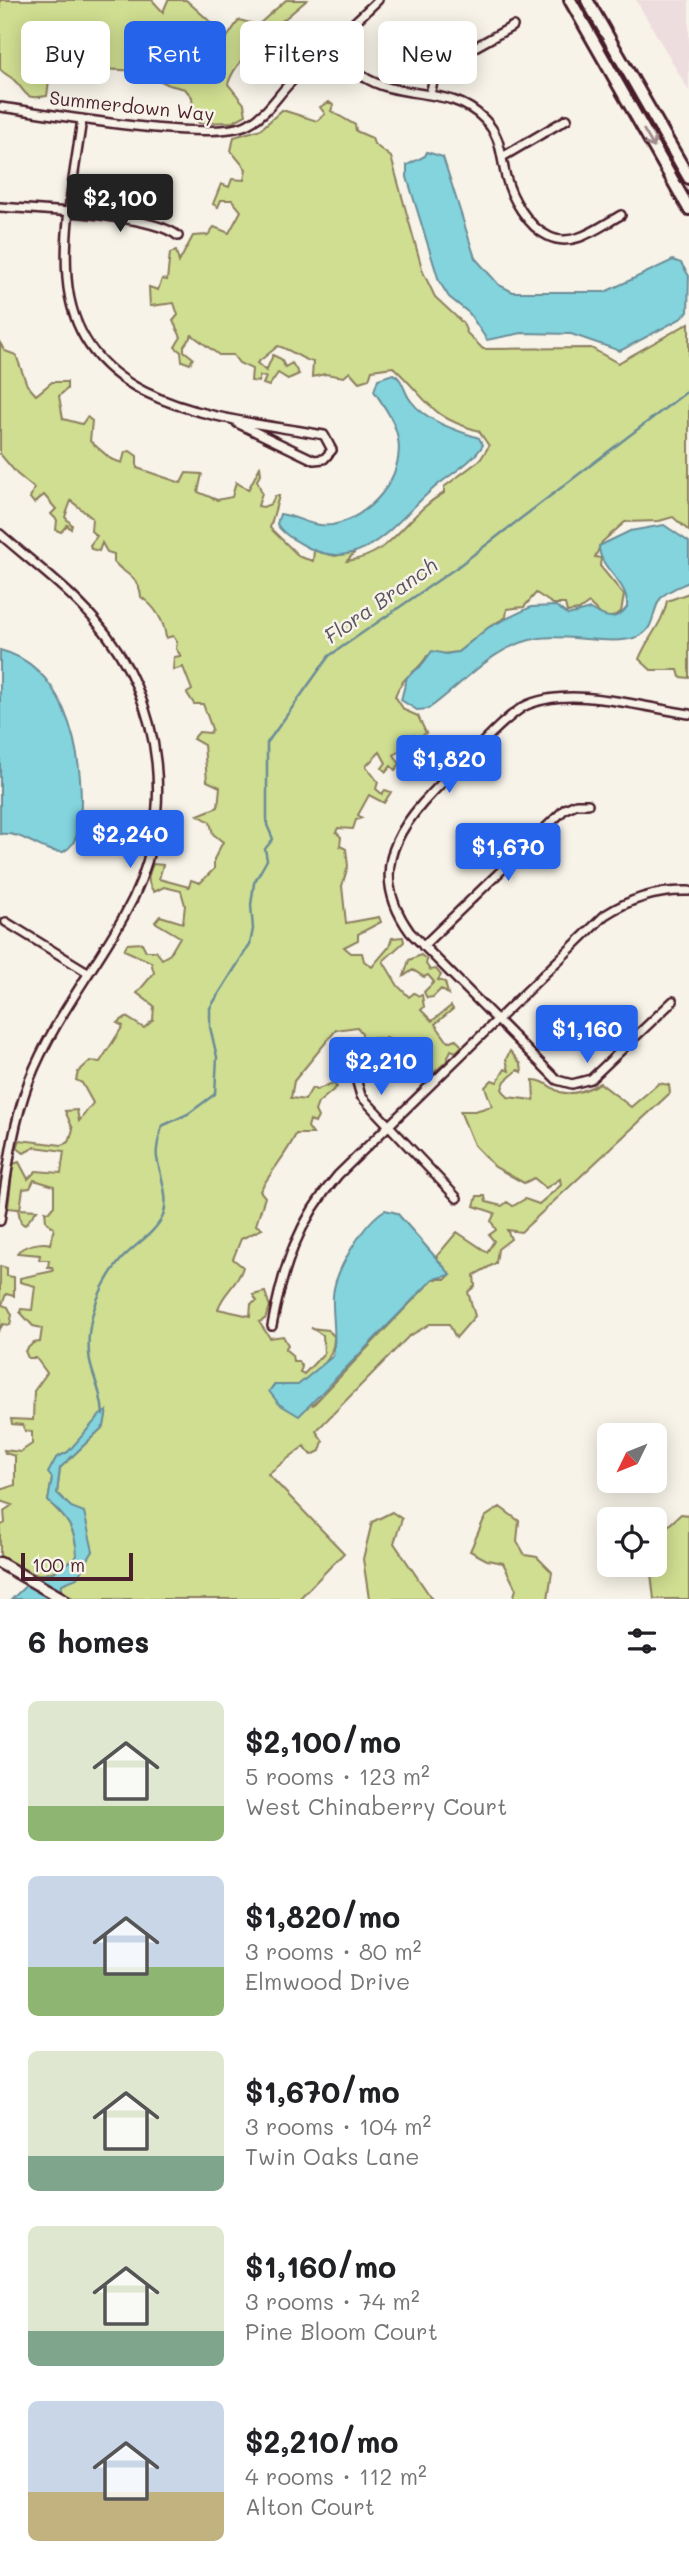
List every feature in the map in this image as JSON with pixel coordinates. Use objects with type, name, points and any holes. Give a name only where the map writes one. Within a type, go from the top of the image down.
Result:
[{"type":"main road","points":[[570,0],[689,209]]},
{"type":"main road","points":[[587,0],[689,178]]},
{"type":"main road","points":[[615,80],[628,72]]},
{"type":"street","name":"Summerdown Way","points":[[356,21],[378,0]]},
{"type":"street","points":[[430,94],[434,78],[441,66],[513,26]]},
{"type":"street","points":[[364,76],[398,90],[430,94],[465,103],[500,140],[506,176],[523,211],[535,229],[550,238],[580,238],[621,215]]},
{"type":"street","name":"Summerdown Way","points":[[0,107],[82,119],[210,132],[240,128],[267,112],[289,84]]},
{"type":"street","points":[[82,119],[70,212],[67,262],[69,293],[79,325],[96,353],[118,375],[165,402],[237,422],[324,435],[332,450],[324,459],[314,460],[237,422]]},
{"type":"street","points":[[504,156],[567,119]]},
{"type":"street","points":[[0,207],[70,212],[159,226],[178,236]]},
{"type":"street","points":[[0,534],[79,603],[108,637],[137,687],[155,747],[158,792],[149,858],[129,908],[50,1036],[29,1081],[16,1126],[0,1221]]},
{"type":"street","points":[[0,549],[8,541]]},
{"type":"street","points":[[673,1001],[595,1076],[577,1084],[553,1078],[405,925],[393,900],[390,873],[395,842],[415,809],[511,716],[529,704],[564,696],[689,714]]},
{"type":"street","points":[[424,946],[565,809],[576,804],[588,804]]},
{"type":"street","points":[[272,1326],[282,1273],[308,1213],[338,1175],[596,924],[616,908],[650,895],[689,891]]},
{"type":"street","points":[[6,922],[89,973]]},
{"type":"street","points":[[355,1075],[361,1096],[457,1198]]},
{"type":"street","points":[[0,1563],[60,1597]]},
{"type":"shaded area","points":[[636,0],[689,0],[689,91]]},
{"type":"green space","points":[[0,0],[152,0],[163,12],[168,0],[186,0],[209,21],[124,21],[124,70],[110,69],[110,21],[21,21],[21,84],[49,84],[47,96],[27,95],[0,69]]},
{"type":"green space","points":[[286,0],[307,0],[283,21],[262,21]]},
{"type":"green space","points":[[239,20],[243,21],[240,21],[240,62],[228,84],[244,104],[246,115],[233,122],[199,123],[194,118],[192,97],[185,89],[167,84],[226,84],[226,39]]},
{"type":"green space","points":[[329,102],[333,105],[331,111],[355,125],[356,131],[372,138],[374,144],[391,157],[423,272],[435,297],[463,323],[467,333],[483,349],[591,348],[618,363],[689,323],[689,531],[673,517],[659,521],[625,522],[602,542],[595,557],[601,558],[600,566],[624,595],[621,612],[610,618],[601,615],[589,603],[579,610],[567,612],[565,604],[553,604],[536,593],[524,607],[507,609],[506,617],[458,652],[427,656],[398,689],[395,696],[404,710],[418,716],[426,733],[419,738],[414,735],[409,741],[412,747],[408,751],[403,748],[394,755],[400,764],[395,770],[391,766],[386,772],[382,768],[386,763],[380,752],[366,766],[378,782],[376,789],[382,794],[385,790],[391,792],[384,803],[369,795],[358,815],[362,818],[356,820],[353,829],[338,828],[336,832],[341,837],[340,846],[346,849],[348,866],[342,886],[346,923],[379,917],[381,922],[358,934],[358,940],[344,947],[351,953],[362,953],[364,961],[372,967],[389,947],[392,938],[403,937],[404,942],[383,961],[398,986],[409,997],[414,993],[422,995],[424,1007],[421,1010],[432,1021],[451,1006],[453,1009],[435,1024],[448,1042],[455,1039],[462,1046],[456,1052],[451,1050],[446,1062],[423,1082],[389,1038],[373,1038],[367,1053],[361,1051],[362,1033],[357,1027],[336,1030],[294,1081],[291,1098],[305,1100],[312,1088],[316,1090],[333,1083],[337,1087],[318,1103],[315,1111],[318,1117],[315,1123],[310,1120],[308,1127],[313,1134],[296,1134],[260,1191],[265,1197],[256,1225],[262,1229],[241,1239],[233,1259],[243,1267],[218,1309],[250,1316],[251,1304],[257,1301],[253,1295],[265,1292],[270,1307],[265,1319],[259,1322],[270,1338],[283,1336],[288,1345],[285,1349],[292,1355],[293,1361],[298,1361],[302,1367],[300,1372],[304,1374],[324,1353],[323,1335],[311,1328],[328,1330],[334,1336],[328,1359],[311,1378],[296,1386],[274,1385],[313,1405],[433,1279],[446,1279],[450,1275],[436,1257],[457,1232],[487,1252],[494,1241],[489,1235],[496,1230],[491,1221],[495,1213],[474,1206],[477,1196],[485,1196],[486,1202],[502,1206],[507,1202],[513,1206],[525,1199],[539,1204],[561,1185],[560,1179],[546,1188],[534,1178],[524,1183],[495,1167],[474,1145],[460,1111],[475,1111],[492,1106],[485,1087],[492,1080],[497,1082],[505,1069],[509,1071],[506,1059],[510,1051],[521,1064],[522,1072],[518,1070],[505,1081],[502,1089],[508,1097],[534,1100],[533,1080],[565,1093],[581,1091],[600,1083],[631,1107],[659,1083],[669,1085],[670,1093],[521,1232],[507,1230],[511,1239],[498,1249],[496,1263],[474,1275],[475,1286],[468,1292],[475,1316],[456,1338],[449,1324],[430,1324],[408,1337],[316,1431],[323,1441],[320,1451],[312,1455],[304,1446],[268,1474],[344,1553],[299,1599],[75,1599],[61,1591],[62,1584],[93,1551],[71,1507],[57,1494],[60,1468],[104,1426],[106,1412],[68,1452],[56,1458],[48,1501],[69,1525],[75,1538],[77,1556],[55,1570],[39,1574],[0,1557],[0,1526],[5,1523],[4,1511],[12,1505],[0,1501],[0,1490],[15,1485],[15,1456],[5,1453],[4,1450],[20,1452],[32,1444],[32,1432],[25,1431],[23,1425],[12,1424],[11,1419],[33,1420],[34,1391],[47,1373],[36,1358],[28,1358],[25,1351],[33,1343],[40,1342],[42,1328],[33,1326],[20,1312],[21,1309],[32,1310],[35,1286],[20,1282],[20,1278],[53,1271],[52,1267],[48,1267],[49,1260],[39,1260],[40,1255],[17,1253],[33,1244],[50,1244],[54,1228],[46,1221],[45,1211],[49,1212],[54,1206],[54,1186],[34,1180],[30,1188],[23,1189],[20,1209],[37,1210],[25,1225],[21,1223],[18,1209],[8,1208],[13,1164],[19,1162],[28,1179],[36,1171],[61,1173],[64,1151],[35,1147],[24,1153],[17,1148],[20,1140],[62,1145],[69,1142],[73,1129],[65,1111],[77,1110],[79,1121],[93,1103],[82,1083],[76,1080],[78,1072],[90,1061],[100,1062],[123,1026],[117,1023],[126,1017],[144,1028],[153,1020],[154,1006],[137,993],[154,973],[151,962],[124,950],[127,944],[142,943],[146,951],[156,951],[162,959],[170,954],[180,937],[155,922],[160,916],[183,923],[185,905],[181,891],[164,887],[154,892],[149,882],[150,872],[153,864],[163,865],[159,879],[189,887],[191,880],[200,883],[214,869],[214,859],[223,842],[213,834],[210,822],[198,815],[218,807],[220,787],[207,781],[204,745],[193,739],[199,732],[210,733],[212,729],[203,704],[194,704],[187,693],[192,690],[183,667],[173,670],[174,657],[181,656],[176,649],[177,642],[173,636],[166,638],[158,614],[141,597],[135,581],[114,562],[114,554],[107,552],[102,543],[99,551],[91,549],[90,545],[97,536],[91,531],[92,518],[71,501],[65,517],[72,525],[71,529],[67,525],[61,532],[56,530],[57,520],[51,514],[56,509],[44,495],[34,503],[30,498],[34,488],[17,474],[0,454],[0,343],[5,351],[16,355],[27,385],[36,395],[52,382],[67,382],[67,389],[59,396],[63,419],[82,424],[87,417],[92,421],[90,441],[111,459],[122,463],[125,452],[130,451],[137,456],[137,468],[181,483],[186,473],[202,474],[198,492],[217,500],[232,497],[236,482],[248,490],[260,467],[261,474],[257,480],[262,493],[258,506],[271,504],[275,496],[279,496],[270,528],[300,557],[313,561],[314,550],[335,556],[355,552],[347,561],[377,551],[444,493],[444,487],[480,460],[489,446],[479,431],[438,413],[393,367],[372,370],[369,379],[359,382],[350,372],[344,377],[325,374],[312,377],[313,362],[278,346],[257,363],[266,371],[273,355],[281,359],[285,367],[292,363],[299,374],[288,379],[278,373],[269,386],[263,384],[266,377],[260,376],[258,382],[251,381],[252,369],[239,363],[233,355],[219,355],[192,335],[184,346],[184,351],[193,358],[190,364],[182,361],[181,352],[175,347],[181,337],[173,321],[178,315],[174,303],[150,306],[149,287],[158,290],[162,279],[167,280],[170,253],[176,251],[179,262],[193,236],[208,235],[214,227],[229,233],[241,211],[232,200],[221,200],[218,207],[213,204],[221,184],[229,187],[232,179],[244,180],[246,169],[231,151],[234,137],[261,129],[282,110],[317,121],[325,114],[320,107]]},
{"type":"green space","points":[[689,593],[689,678],[680,677],[678,670],[651,670],[639,659],[662,617],[667,601]]},
{"type":"green space","points":[[421,955],[427,960],[426,964],[430,970],[436,969],[441,975],[438,980],[445,982],[448,994],[441,989],[433,997],[427,998],[424,992],[434,982],[428,975],[424,977],[413,970],[404,976],[409,960]]},
{"type":"green space","points":[[0,1266],[7,1268],[7,1276],[14,1277],[14,1296],[6,1294],[2,1305],[8,1307],[12,1315],[10,1325],[3,1324],[0,1329]]},
{"type":"green space","points":[[500,1507],[519,1521],[517,1541],[525,1555],[537,1557],[552,1572],[548,1599],[513,1599],[516,1589],[503,1563],[487,1560],[470,1551],[485,1517]]},
{"type":"green space","points":[[392,1512],[402,1519],[394,1543],[432,1599],[369,1599],[363,1559],[372,1522]]},
{"type":"green space","points":[[681,1514],[689,1515],[689,1599],[654,1599],[651,1577],[667,1577],[667,1527]]},
{"type":"water","points":[[427,152],[443,157],[475,258],[499,285],[513,292],[605,292],[673,260],[681,263],[689,276],[688,312],[620,351],[571,334],[522,333],[487,340],[469,313],[449,297],[439,281],[407,177],[407,165],[425,156]]},
{"type":"water","points":[[393,374],[417,408],[442,424],[479,438],[483,445],[473,458],[434,488],[378,540],[345,554],[327,554],[307,547],[280,528],[277,524],[280,514],[318,525],[346,521],[371,505],[390,482],[399,454],[397,432],[374,391],[378,379]]},
{"type":"water","points":[[664,525],[689,542],[689,582],[670,590],[661,598],[650,625],[643,634],[616,640],[551,637],[523,642],[507,648],[480,666],[428,709],[417,710],[401,700],[407,677],[421,666],[432,651],[446,654],[458,652],[489,627],[531,607],[556,606],[568,615],[590,609],[605,616],[619,615],[627,607],[626,598],[604,562],[599,546],[630,531]]},
{"type":"water","points":[[0,650],[22,659],[39,672],[53,689],[72,731],[80,777],[81,814],[77,836],[63,852],[47,849],[17,836],[0,834]]},
{"type":"water","points":[[385,1210],[397,1213],[451,1275],[433,1279],[299,1416],[279,1404],[269,1391],[274,1385],[298,1385],[333,1356],[333,1296],[339,1274],[360,1236]]},
{"type":"water","points":[[107,1411],[104,1426],[60,1468],[57,1493],[71,1507],[84,1512],[93,1551],[77,1578],[62,1584],[61,1591],[52,1599],[12,1599],[36,1576],[54,1572],[77,1556],[75,1538],[69,1525],[48,1501],[52,1478],[48,1473],[56,1458],[68,1452],[100,1415]]},
{"type":"waterway","name":"Flora Branch","points":[[103,1415],[90,1359],[92,1314],[110,1274],[124,1256],[154,1229],[163,1216],[165,1194],[157,1154],[162,1126],[188,1114],[215,1094],[217,1057],[210,1027],[210,1008],[250,944],[254,883],[267,860],[265,849],[273,839],[267,825],[267,743],[329,656],[456,568],[689,390]]}]
